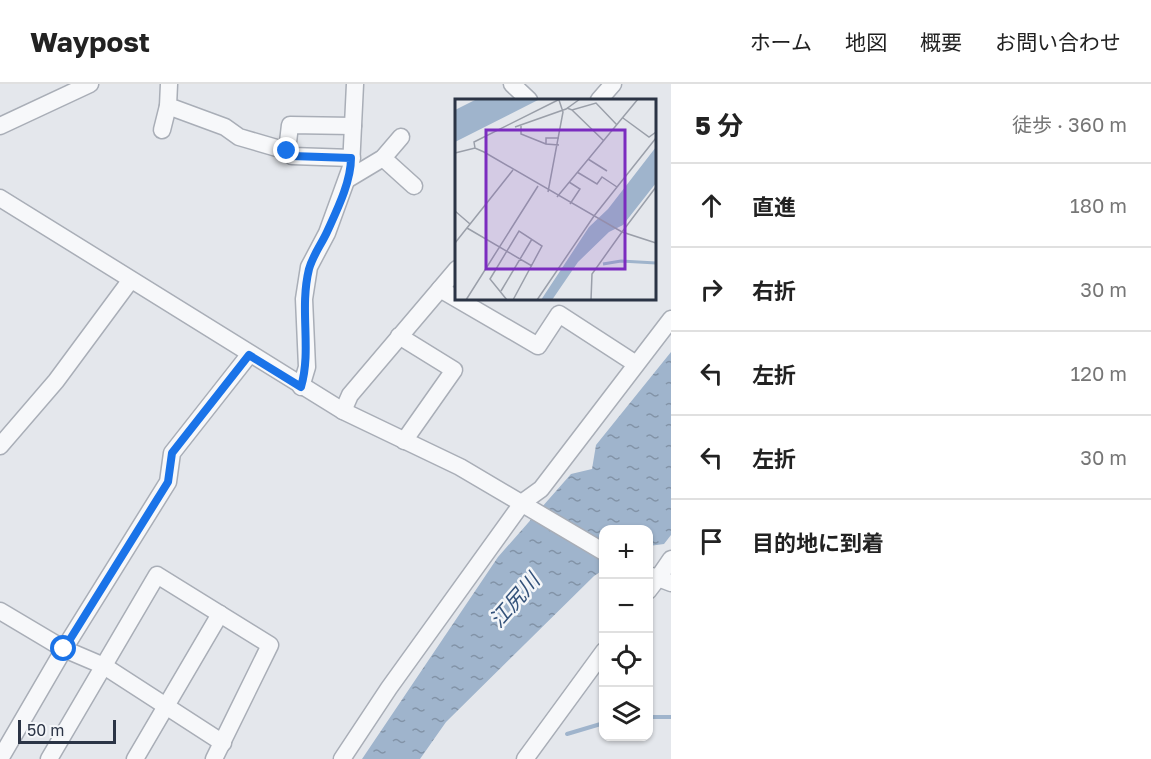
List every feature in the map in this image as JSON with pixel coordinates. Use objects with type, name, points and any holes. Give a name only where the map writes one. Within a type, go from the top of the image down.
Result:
[{"type":"street","points":[[0,126],[90,84]]},
{"type":"street","points":[[162,130],[168,106],[169,84]]},
{"type":"street","points":[[301,387],[307,367],[304,299],[309,267],[327,233],[348,179],[355,84]]},
{"type":"street","points":[[512,84],[529,99]]},
{"type":"street","points":[[600,99],[613,84]]},
{"type":"street","points":[[168,106],[225,127],[239,136],[287,151],[292,156],[351,158]]},
{"type":"street","points":[[287,151],[291,125],[353,126]]},
{"type":"street","points":[[348,179],[383,158],[401,137]]},
{"type":"street","points":[[383,158],[414,186]]},
{"type":"street","points":[[0,198],[301,387],[342,411],[460,467],[523,502],[599,550]]},
{"type":"street","points":[[342,411],[350,395],[455,270]]},
{"type":"street","points":[[0,446],[56,381],[130,281]]},
{"type":"street","points":[[440,289],[455,298]]},
{"type":"street","points":[[459,300],[538,346],[559,314],[636,364]]},
{"type":"street","points":[[342,759],[389,688],[523,502],[541,489],[671,319]]},
{"type":"street","points":[[399,336],[454,370],[404,441]]},
{"type":"street","points":[[0,759],[64,649],[168,482],[172,453],[249,355]]},
{"type":"street","points":[[656,582],[671,559]]},
{"type":"street","points":[[49,759],[158,575],[270,645],[214,759]]},
{"type":"street","points":[[0,611],[64,649],[104,666],[223,743]]},
{"type":"street","points":[[135,759],[220,614]]},
{"type":"street","points":[[525,759],[599,657]]},
{"type":"water","name":"江尻川","points":[[671,352],[671,535],[664,544],[653,545],[653,525],[599,525],[599,573],[446,722],[420,759],[362,759],[498,557],[571,474],[592,469],[596,445]]},
{"type":"waterway","points":[[653,717],[671,717]]},
{"type":"waterway","points":[[567,734],[599,724]]},
{"type":"route","points":[[64,649],[168,482],[172,453],[249,355],[301,387],[307,367],[303,328],[304,299],[309,267],[327,233],[347,182],[351,158],[292,156],[287,151]]}]
